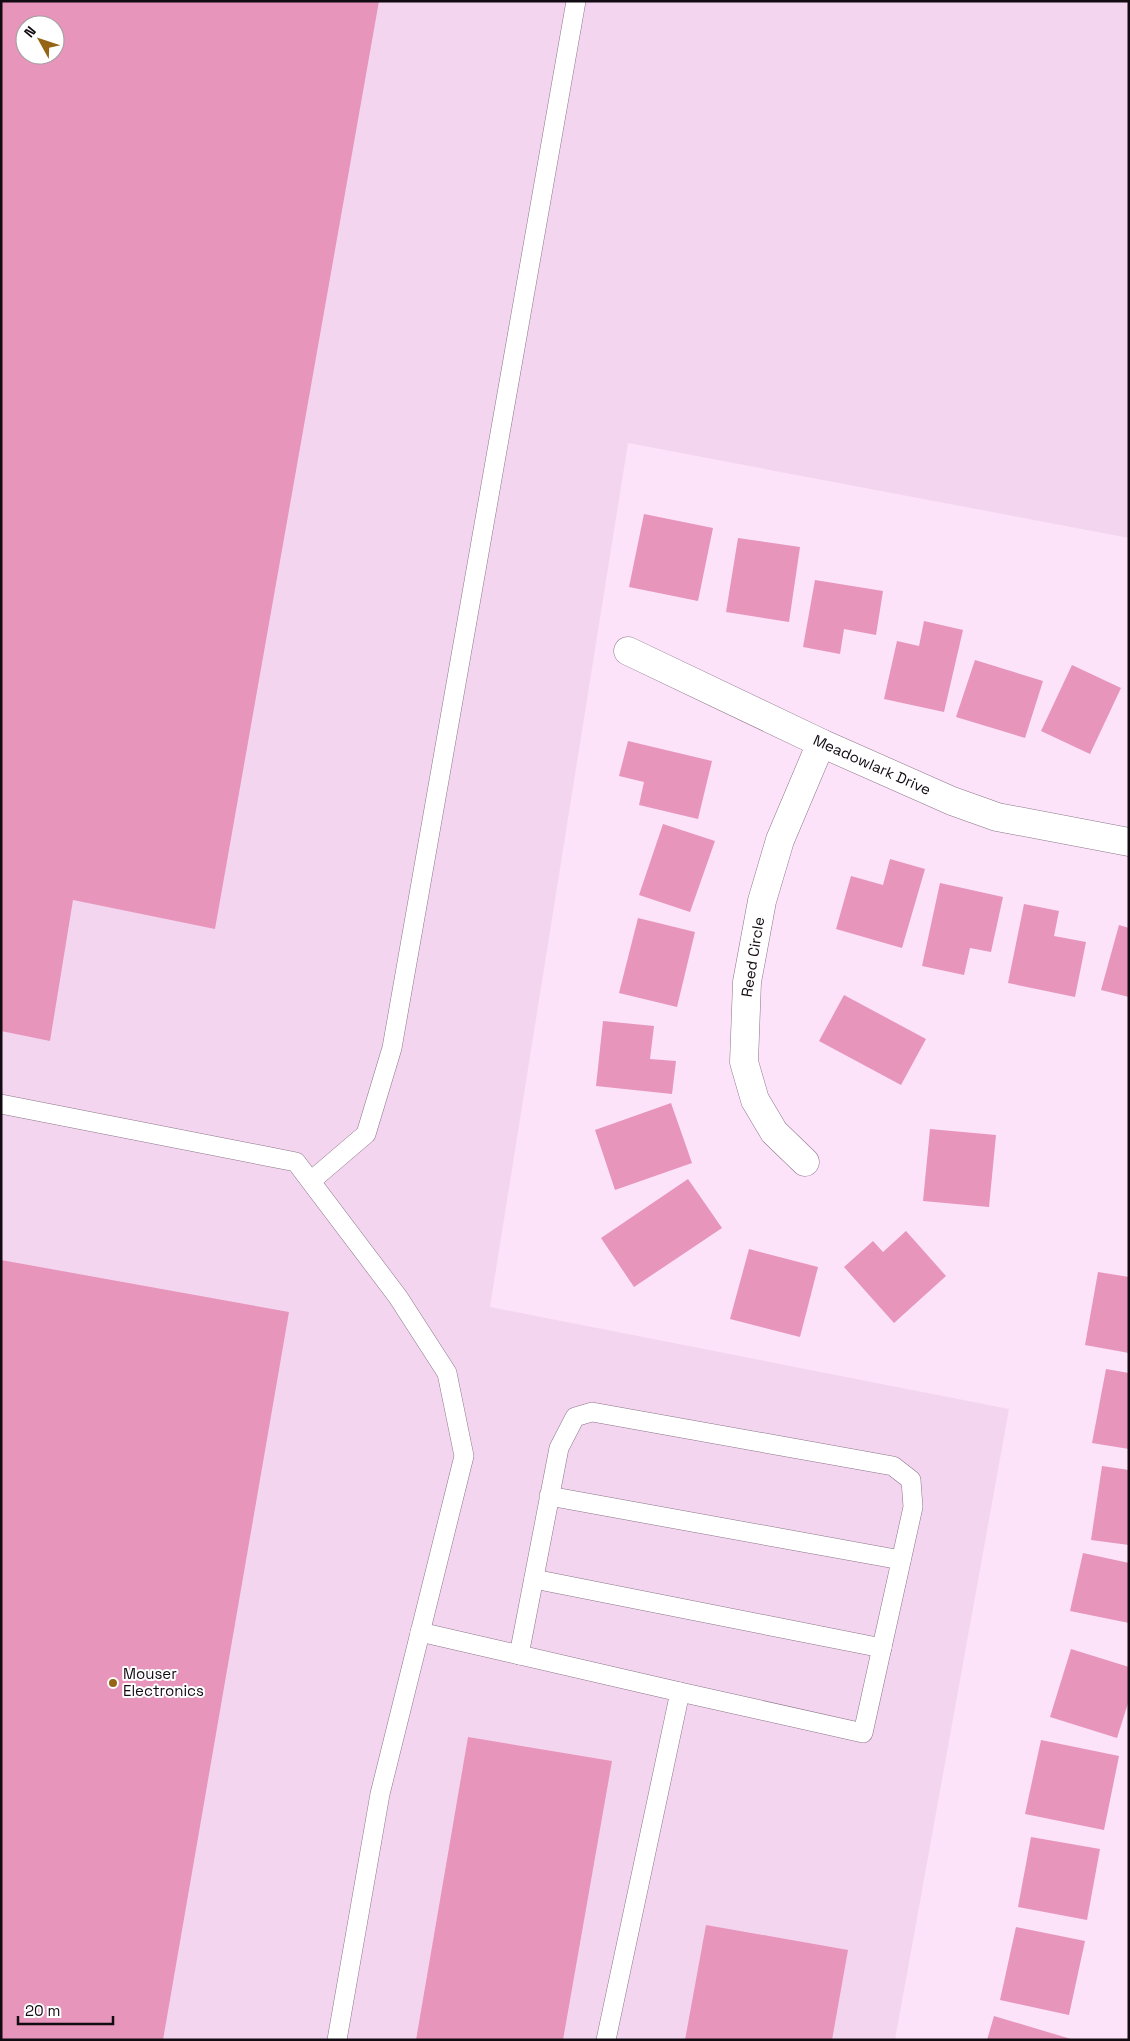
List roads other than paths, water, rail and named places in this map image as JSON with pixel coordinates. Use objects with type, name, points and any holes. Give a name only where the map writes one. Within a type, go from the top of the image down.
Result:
[{"type":"street","name":"Meadowlark Drive","points":[[628,651],[821,743],[952,801],[997,817],[1129,842]]},
{"type":"street","name":"Reed Circle","points":[[805,1162],[774,1132],[755,1100],[744,1062],[745,1026],[747,982],[762,901],[780,840],[821,743]]},
{"type":"lane","points":[[311,1181],[366,1134],[392,1048],[576,1]]},
{"type":"lane","points":[[1,1104],[296,1162],[398,1297],[447,1373],[464,1456],[380,1794],[337,2040]]},
{"type":"lane","points":[[420,1632],[519,1655],[680,1692],[863,1733],[913,1507],[911,1480],[893,1466],[592,1412],[575,1417],[559,1448],[519,1655]]},
{"type":"lane","points":[[549,1496],[901,1560]]},
{"type":"lane","points":[[534,1579],[882,1648]]},
{"type":"lane","points":[[606,2040],[680,1692]]},
{"type":"place","name":"Mouser Electronics","points":[[113,1683]]}]
